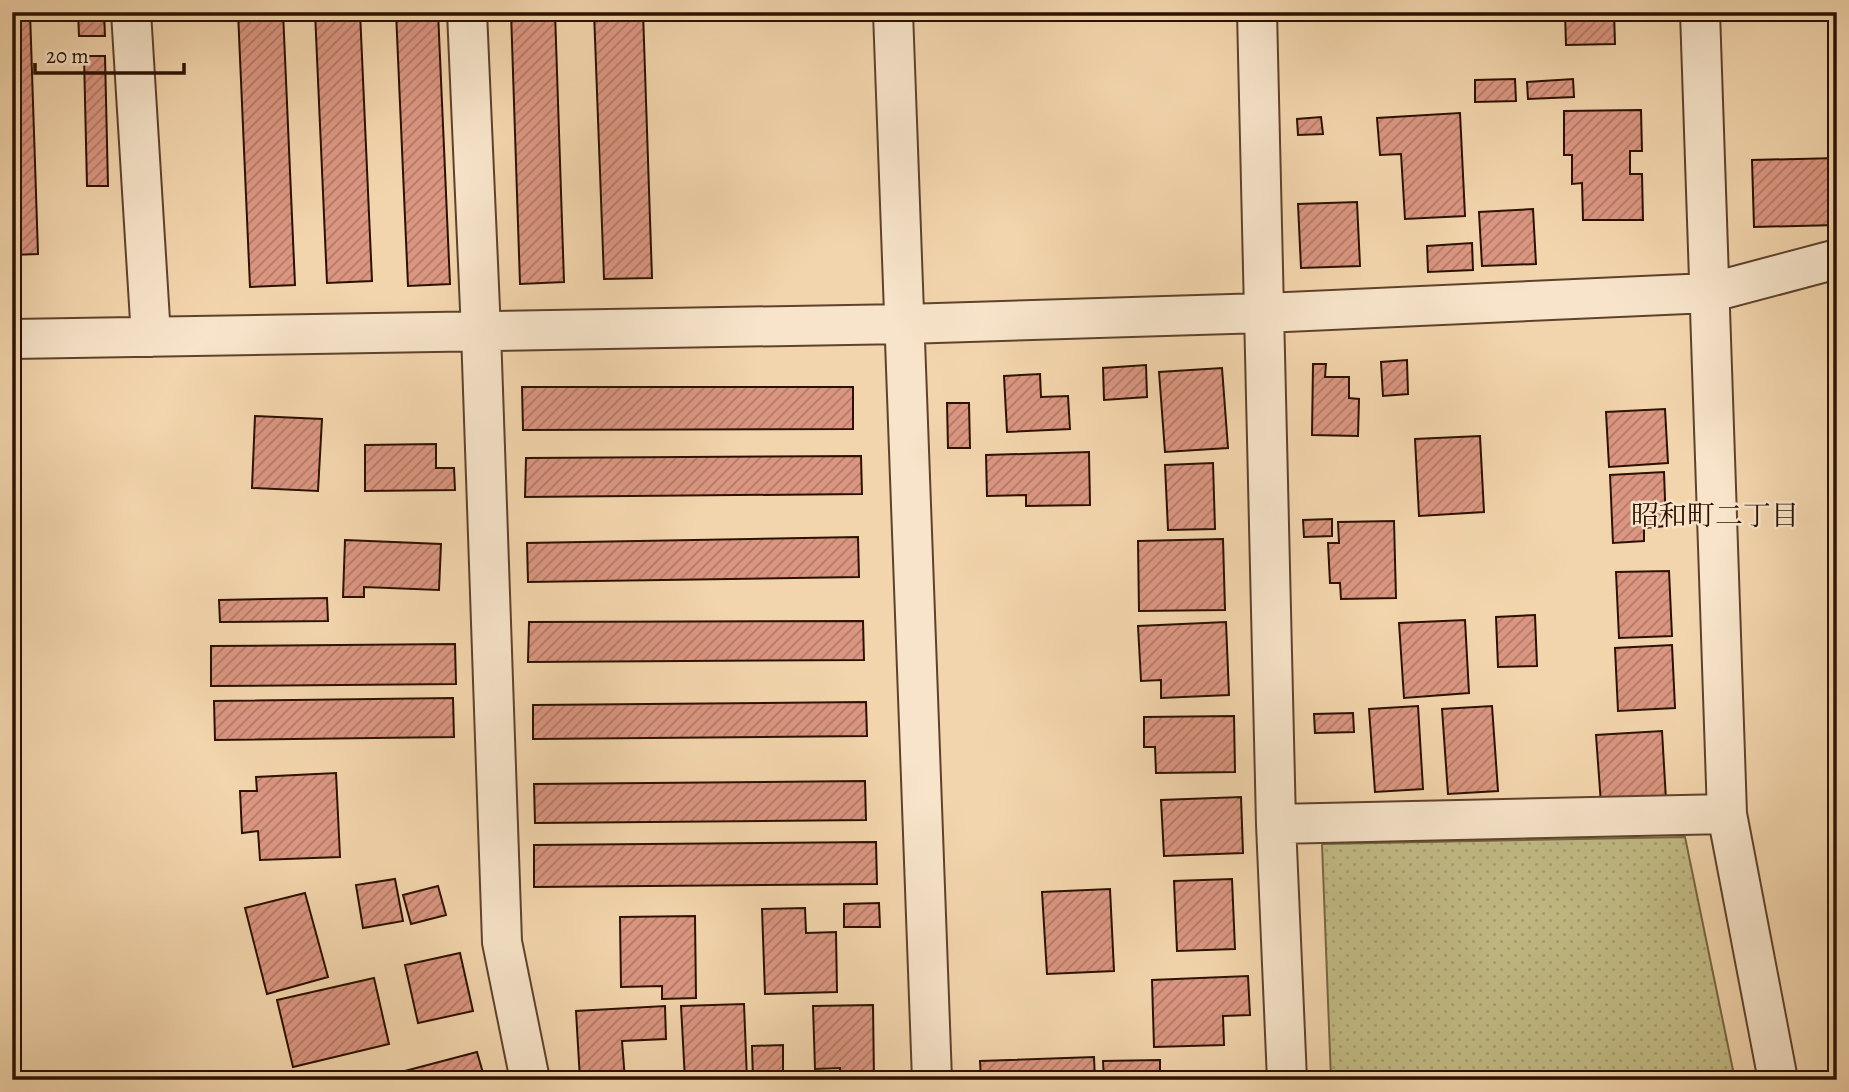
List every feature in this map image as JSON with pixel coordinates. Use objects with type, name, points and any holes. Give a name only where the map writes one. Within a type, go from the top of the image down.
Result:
[{"type":"street","points":[[131,12],[151,337]]},
{"type":"street","points":[[467,12],[502,942],[530,1080]]},
{"type":"street","points":[[893,12],[932,1080]]},
{"type":"street","points":[[1257,12],[1276,824],[1287,1080]]},
{"type":"street","points":[[1700,12],[1727,814],[1779,1080]]},
{"type":"street","points":[[12,339],[905,324],[1264,313],[1709,293],[1837,259]]},
{"type":"street","points":[[1276,824],[1727,814]]},
{"type":"shaded area","points":[[1685,837],[1735,1080],[1331,1080],[1322,844]]},
{"type":"building","points":[[12,12],[30,12],[38,254],[12,255]]},
{"type":"building","points":[[78,12],[104,12],[105,36],[79,36]]},
{"type":"building","points":[[238,12],[283,12],[295,285],[250,287]]},
{"type":"building","points":[[315,12],[360,12],[372,281],[327,283]]},
{"type":"building","points":[[396,12],[438,12],[450,284],[408,286]]},
{"type":"building","points":[[511,12],[555,12],[564,282],[520,284]]},
{"type":"building","points":[[594,12],[643,12],[652,278],[604,279]]},
{"type":"building","points":[[1565,12],[1614,12],[1615,44],[1566,45]]},
{"type":"building","points":[[84,56],[105,56],[108,186],[87,186]]},
{"type":"building","points":[[1515,79],[1516,101],[1475,102],[1475,80]]},
{"type":"building","points":[[1573,79],[1574,97],[1528,99],[1527,82]]},
{"type":"building","points":[[1641,110],[1642,151],[1630,151],[1630,174],[1642,174],[1643,220],[1583,220],[1582,183],[1572,184],[1572,155],[1564,155],[1564,111]]},
{"type":"building","points":[[1460,113],[1465,216],[1405,219],[1401,154],[1380,155],[1377,118]]},
{"type":"building","points":[[1321,117],[1323,134],[1298,135],[1297,119]]},
{"type":"building","points":[[1837,158],[1837,225],[1754,227],[1752,160]]},
{"type":"building","points":[[1357,202],[1360,266],[1301,268],[1298,204]]},
{"type":"building","points":[[1533,209],[1536,264],[1482,266],[1479,212]]},
{"type":"building","points":[[1472,243],[1473,270],[1428,272],[1427,246]]},
{"type":"building","points":[[1407,360],[1408,394],[1383,396],[1381,362]]},
{"type":"building","points":[[1313,364],[1326,364],[1325,377],[1349,377],[1349,398],[1359,399],[1358,436],[1312,435]]},
{"type":"building","points":[[1146,365],[1147,397],[1104,400],[1103,368]]},
{"type":"building","points":[[1222,368],[1228,448],[1165,452],[1159,372]]},
{"type":"building","points":[[1040,374],[1041,397],[1068,396],[1070,429],[1007,432],[1004,376]]},
{"type":"building","points":[[522,387],[853,387],[853,429],[523,430]]},
{"type":"building","points":[[947,403],[969,403],[970,448],[948,448]]},
{"type":"building","points":[[1665,409],[1668,463],[1609,467],[1606,412]]},
{"type":"building","points":[[255,416],[322,419],[318,491],[252,488]]},
{"type":"building","points":[[1480,436],[1484,512],[1419,516],[1415,439]]},
{"type":"building","points":[[436,444],[436,468],[454,468],[455,490],[365,491],[365,445]]},
{"type":"building","points":[[1089,452],[1090,505],[1026,506],[1026,495],[987,496],[986,455]]},
{"type":"building","points":[[861,456],[862,494],[525,497],[526,458]]},
{"type":"building","points":[[1213,463],[1215,529],[1168,530],[1165,465]]},
{"type":"building","points":[[1664,472],[1666,526],[1644,528],[1644,541],[1613,543],[1610,475]]},
{"type":"building","points":[[1332,519],[1332,536],[1304,537],[1303,520]]},
{"type":"building","points":[[1394,521],[1396,598],[1341,599],[1340,583],[1330,583],[1328,543],[1339,543],[1338,522]]},
{"type":"building","points":[[858,537],[859,577],[528,582],[527,543]]},
{"type":"building","points":[[1223,539],[1225,610],[1139,611],[1138,541]]},
{"type":"building","points":[[345,540],[441,544],[439,590],[364,587],[364,597],[343,597]]},
{"type":"building","points":[[1669,571],[1672,636],[1619,638],[1616,572]]},
{"type":"building","points":[[327,598],[328,621],[220,622],[219,600]]},
{"type":"building","points":[[1535,615],[1537,666],[1498,667],[1496,617]]},
{"type":"building","points":[[1465,620],[1469,693],[1404,698],[1399,623]]},
{"type":"building","points":[[863,621],[864,660],[528,662],[529,622]]},
{"type":"building","points":[[1226,622],[1229,695],[1161,698],[1161,680],[1141,681],[1138,626]]},
{"type":"building","points":[[455,644],[456,684],[211,686],[211,646]]},
{"type":"building","points":[[1672,645],[1675,708],[1618,711],[1615,648]]},
{"type":"building","points":[[453,698],[454,737],[215,740],[214,701]]},
{"type":"building","points":[[866,702],[867,736],[533,739],[533,705]]},
{"type":"building","points":[[1418,706],[1423,789],[1375,792],[1369,709]]},
{"type":"building","points":[[1492,706],[1498,791],[1448,794],[1442,709]]},
{"type":"building","points":[[1353,713],[1354,732],[1315,733],[1314,714]]},
{"type":"building","points":[[1234,716],[1235,772],[1156,773],[1155,747],[1144,747],[1144,717]]},
{"type":"building","points":[[1662,731],[1666,800],[1601,804],[1596,735]]},
{"type":"building","points":[[336,773],[340,857],[260,860],[258,831],[242,833],[240,791],[257,791],[256,777]]},
{"type":"building","points":[[865,781],[866,820],[535,823],[534,784]]},
{"type":"building","points":[[1241,797],[1243,853],[1164,856],[1161,800]]},
{"type":"building","points":[[876,842],[877,884],[534,887],[534,845]]},
{"type":"building","points":[[395,879],[403,921],[363,928],[356,885]]},
{"type":"building","points":[[1232,879],[1235,949],[1177,951],[1174,881]]},
{"type":"building","points":[[438,886],[446,915],[411,924],[403,895]]},
{"type":"building","points":[[1110,889],[1114,971],[1047,974],[1042,892]]},
{"type":"building","points":[[305,893],[328,977],[267,994],[245,908]]},
{"type":"building","points":[[879,903],[880,927],[844,927],[844,904]]},
{"type":"building","points":[[805,908],[806,933],[836,932],[837,992],[765,994],[762,909]]},
{"type":"building","points":[[695,916],[696,998],[662,999],[662,986],[621,987],[620,917]]},
{"type":"building","points":[[460,953],[473,1011],[418,1023],[405,965]]},
{"type":"building","points":[[1248,976],[1250,1015],[1223,1016],[1224,1045],[1154,1047],[1152,980]]},
{"type":"building","points":[[374,978],[389,1044],[293,1067],[277,1000]]},
{"type":"building","points":[[744,1004],[747,1080],[685,1080],[681,1006]]},
{"type":"building","points":[[873,1005],[874,1080],[840,1080],[840,1068],[815,1069],[813,1006]]},
{"type":"building","points":[[665,1006],[666,1039],[622,1041],[625,1080],[580,1080],[576,1011]]},
{"type":"building","points":[[783,1045],[783,1073],[799,1072],[799,1080],[753,1080],[752,1046]]},
{"type":"building","points":[[477,1052],[485,1080],[403,1080],[401,1072]]},
{"type":"building","points":[[1094,1057],[1095,1080],[981,1080],[980,1061]]},
{"type":"building","points":[[1160,1060],[1160,1080],[1104,1080],[1103,1061]]},
{"type":"district","name":"昭和町二丁目","points":[[1715,515]]}]
